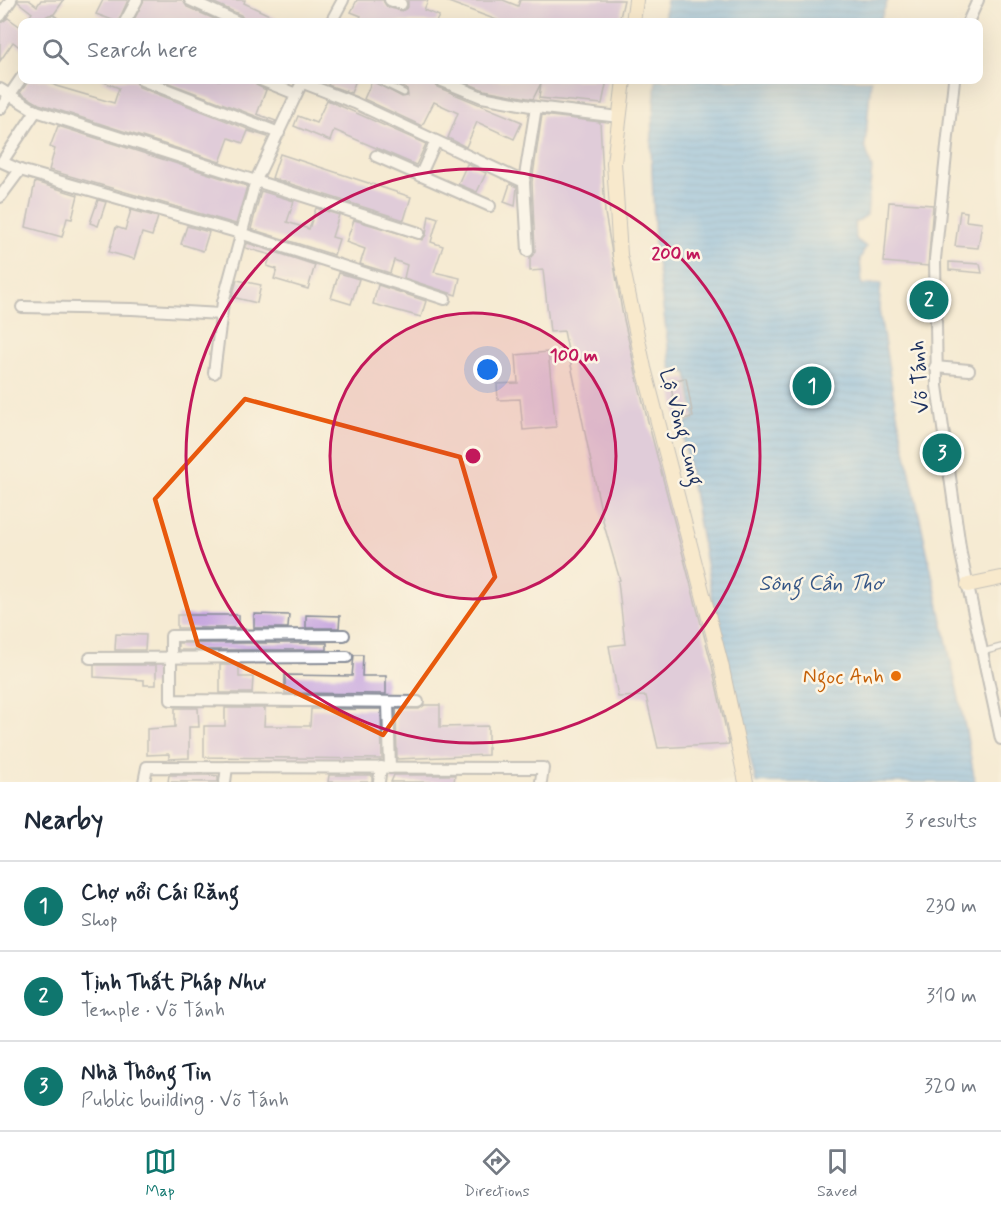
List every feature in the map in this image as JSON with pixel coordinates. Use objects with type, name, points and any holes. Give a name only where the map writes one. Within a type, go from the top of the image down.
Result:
[{"type":"main road","points":[[634,18],[636,0]]},
{"type":"main road","name":"Lộ Vòng Cung","points":[[623,84],[614,163],[620,255],[644,368],[721,663],[746,782]]},
{"type":"main road","points":[[968,585],[1001,578]]},
{"type":"street","points":[[0,16],[11,0]]},
{"type":"street","points":[[127,18],[137,0]]},
{"type":"street","points":[[190,0],[229,18]]},
{"type":"street","points":[[333,18],[343,0]]},
{"type":"street","points":[[970,18],[978,0]]},
{"type":"street","points":[[0,109],[5,92],[18,81]]},
{"type":"street","points":[[153,84],[279,132]]},
{"type":"street","points":[[271,84],[296,94]]},
{"type":"street","points":[[214,373],[221,314],[240,233],[256,180],[301,84]]},
{"type":"street","points":[[309,84],[524,182]]},
{"type":"street","points":[[450,84],[482,97],[536,107],[619,117]]},
{"type":"street","name":"Võ Tánh","points":[[954,84],[935,258],[935,367],[968,585],[1001,739]]},
{"type":"street","points":[[5,92],[36,111],[419,234]]},
{"type":"street","points":[[528,251],[524,182],[536,107]]},
{"type":"street","points":[[36,111],[3,162],[20,170],[240,233],[445,299]]},
{"type":"street","points":[[420,176],[435,143]]},
{"type":"street","points":[[376,156],[490,206]]},
{"type":"street","points":[[0,197],[20,170]]},
{"type":"street","points":[[22,308],[132,309],[221,314]]},
{"type":"street","points":[[935,367],[969,370]]},
{"type":"street","points":[[344,635],[171,636],[171,700],[418,702]]},
{"type":"street","points":[[90,658],[348,657]]},
{"type":"street","points":[[379,782],[385,768],[388,703]]},
{"type":"street","points":[[144,782],[147,766],[309,769],[543,768],[541,782]]},
{"type":"street","points":[[225,782],[227,767]]},
{"type":"street","points":[[308,782],[309,769]]},
{"type":"street","points":[[458,782],[460,769]]},
{"type":"lane","points":[[385,84],[404,93]]},
{"type":"lane","points":[[982,652],[1001,647]]},
{"type":"highlighted area","points":[[245,399],[460,457],[495,577],[383,735],[198,645],[155,499]]},
{"type":"water","points":[[667,0],[888,0],[881,18],[665,18]]},
{"type":"water","name":"Sông Cần Thơ","points":[[656,84],[871,84],[865,146],[872,168],[867,215],[855,223],[856,239],[866,247],[860,259],[862,285],[881,283],[879,310],[894,399],[975,782],[756,782],[714,607],[681,425],[695,418],[687,373],[671,368],[655,247],[651,146]]},
{"type":"building","points":[[18,0],[29,0],[37,6],[41,0],[64,0],[54,14],[45,18],[29,18],[32,13]]},
{"type":"building","points":[[103,0],[128,0],[120,18],[107,18],[96,14]]},
{"type":"building","points":[[144,0],[183,0],[187,7],[212,18],[135,18]]},
{"type":"building","points":[[208,0],[245,0],[244,3],[276,18],[243,18],[241,15]]},
{"type":"building","points":[[357,0],[383,0],[387,7],[402,11],[408,7],[408,0],[428,0],[424,10],[439,16],[438,18],[360,18],[361,16],[351,12]]},
{"type":"building","points":[[443,0],[503,0],[518,6],[520,0],[624,0],[620,18],[491,18]]},
{"type":"building","points":[[8,18],[18,25],[18,46],[13,42],[0,61],[0,23]]},
{"type":"building","points":[[26,84],[53,84],[114,103],[119,88],[109,84],[137,84],[139,87],[268,137],[248,131],[243,143],[229,138],[220,162],[39,104],[20,93]]},
{"type":"building","points":[[172,84],[256,84],[266,90],[257,114],[276,121],[274,123]]},
{"type":"building","points":[[328,84],[354,84],[351,93]]},
{"type":"building","points":[[371,84],[378,84],[402,97],[408,96],[407,89],[396,84],[435,84],[437,87],[522,122],[514,139],[477,122],[466,147],[448,138],[458,113],[434,102],[422,126],[364,99]]},
{"type":"building","points":[[469,84],[540,84],[533,99],[484,90]]},
{"type":"building","points":[[541,84],[606,84],[602,104],[539,98]]},
{"type":"building","points":[[327,100],[426,144],[416,165],[334,130],[330,141],[294,126],[298,116],[316,123]]},
{"type":"building","points":[[542,115],[600,122],[605,213],[622,311],[640,391],[712,666],[729,744],[658,748],[646,696],[618,697],[609,646],[625,644],[618,581],[620,580],[604,525],[564,331],[550,332],[543,270],[530,271],[530,258],[535,251],[532,182]]},
{"type":"building","points":[[58,126],[247,186],[236,224],[49,170],[55,149],[50,147]]},
{"type":"building","points":[[280,154],[411,197],[404,220],[272,178]]},
{"type":"building","points":[[467,164],[486,173],[477,192],[458,184]]},
{"type":"building","points":[[35,182],[78,195],[72,219],[67,218],[62,237],[26,227]]},
{"type":"building","points":[[510,184],[517,187],[515,206],[504,202]]},
{"type":"building","points":[[261,191],[294,201],[287,222],[309,229],[316,208],[339,215],[332,237],[339,239],[334,255],[251,229]]},
{"type":"building","points":[[98,200],[106,202],[98,226],[90,223]]},
{"type":"building","points":[[889,202],[933,205],[928,266],[884,262]]},
{"type":"building","points":[[131,210],[158,217],[152,236],[142,233],[134,259],[109,252],[116,227],[125,230]]},
{"type":"building","points":[[960,211],[967,212],[966,221],[982,223],[978,248],[955,246]]},
{"type":"building","points":[[429,215],[438,218],[431,242],[443,246],[434,272],[460,278],[456,295],[404,278],[407,265],[394,260],[390,273],[360,264],[365,249],[346,242],[354,220],[422,240],[426,235]]},
{"type":"building","points":[[187,226],[209,232],[203,251],[181,244]]},
{"type":"building","points":[[247,243],[315,265],[308,289],[274,279],[277,269],[267,266],[271,255],[246,248]]},
{"type":"building","points":[[949,262],[980,264],[982,273],[949,270]]},
{"type":"building","points":[[339,273],[359,279],[351,304],[331,298]]},
{"type":"building","points":[[237,280],[261,285],[257,303],[232,297]]},
{"type":"building","points":[[378,285],[426,301],[421,317],[373,304]]},
{"type":"building","points":[[548,352],[556,427],[523,430],[520,399],[498,400],[497,384],[518,383],[516,355]]},
{"type":"building","points":[[686,378],[693,417],[677,420],[670,381]]},
{"type":"building","points":[[254,614],[289,615],[288,628],[254,628]]},
{"type":"building","points":[[177,615],[239,615],[239,628],[177,628]]},
{"type":"building","points":[[306,615],[340,616],[339,628],[306,628]]},
{"type":"building","points":[[116,634],[146,635],[145,650],[115,650]]},
{"type":"building","points":[[178,643],[327,643],[327,650],[178,650]]},
{"type":"building","points":[[354,655],[363,655],[362,676],[386,676],[386,694],[285,693],[285,675],[352,676]]},
{"type":"building","points":[[94,665],[156,665],[156,685],[144,685],[144,680],[94,677]]},
{"type":"building","points":[[220,665],[239,665],[239,677],[253,677],[252,693],[220,693]]},
{"type":"building","points":[[425,705],[440,705],[440,727],[488,726],[488,755],[397,759],[396,709],[419,709]]},
{"type":"building","points":[[175,708],[198,708],[199,727],[189,727],[189,758],[169,759],[169,754],[147,755],[147,729],[175,727]]},
{"type":"building","points":[[225,708],[265,708],[264,726],[310,726],[311,709],[381,709],[382,759],[204,757],[204,726],[225,726]]},
{"type":"building","points":[[169,775],[218,776],[218,782],[168,782]]},
{"type":"building","points":[[329,775],[372,775],[372,782],[328,782]]},
{"type":"building","points":[[394,775],[455,775],[454,782],[391,782]]},
{"type":"place","name":"Tịnh Thất Pháp Như","points":[[929,300]]},
{"type":"place","name":"Chợ nổi Cái Răng","points":[[812,386]]},
{"type":"place","name":"Nhà Thông Tin","points":[[942,453]]},
{"type":"place","name":"Ngoc Anh","points":[[896,676]]}]
